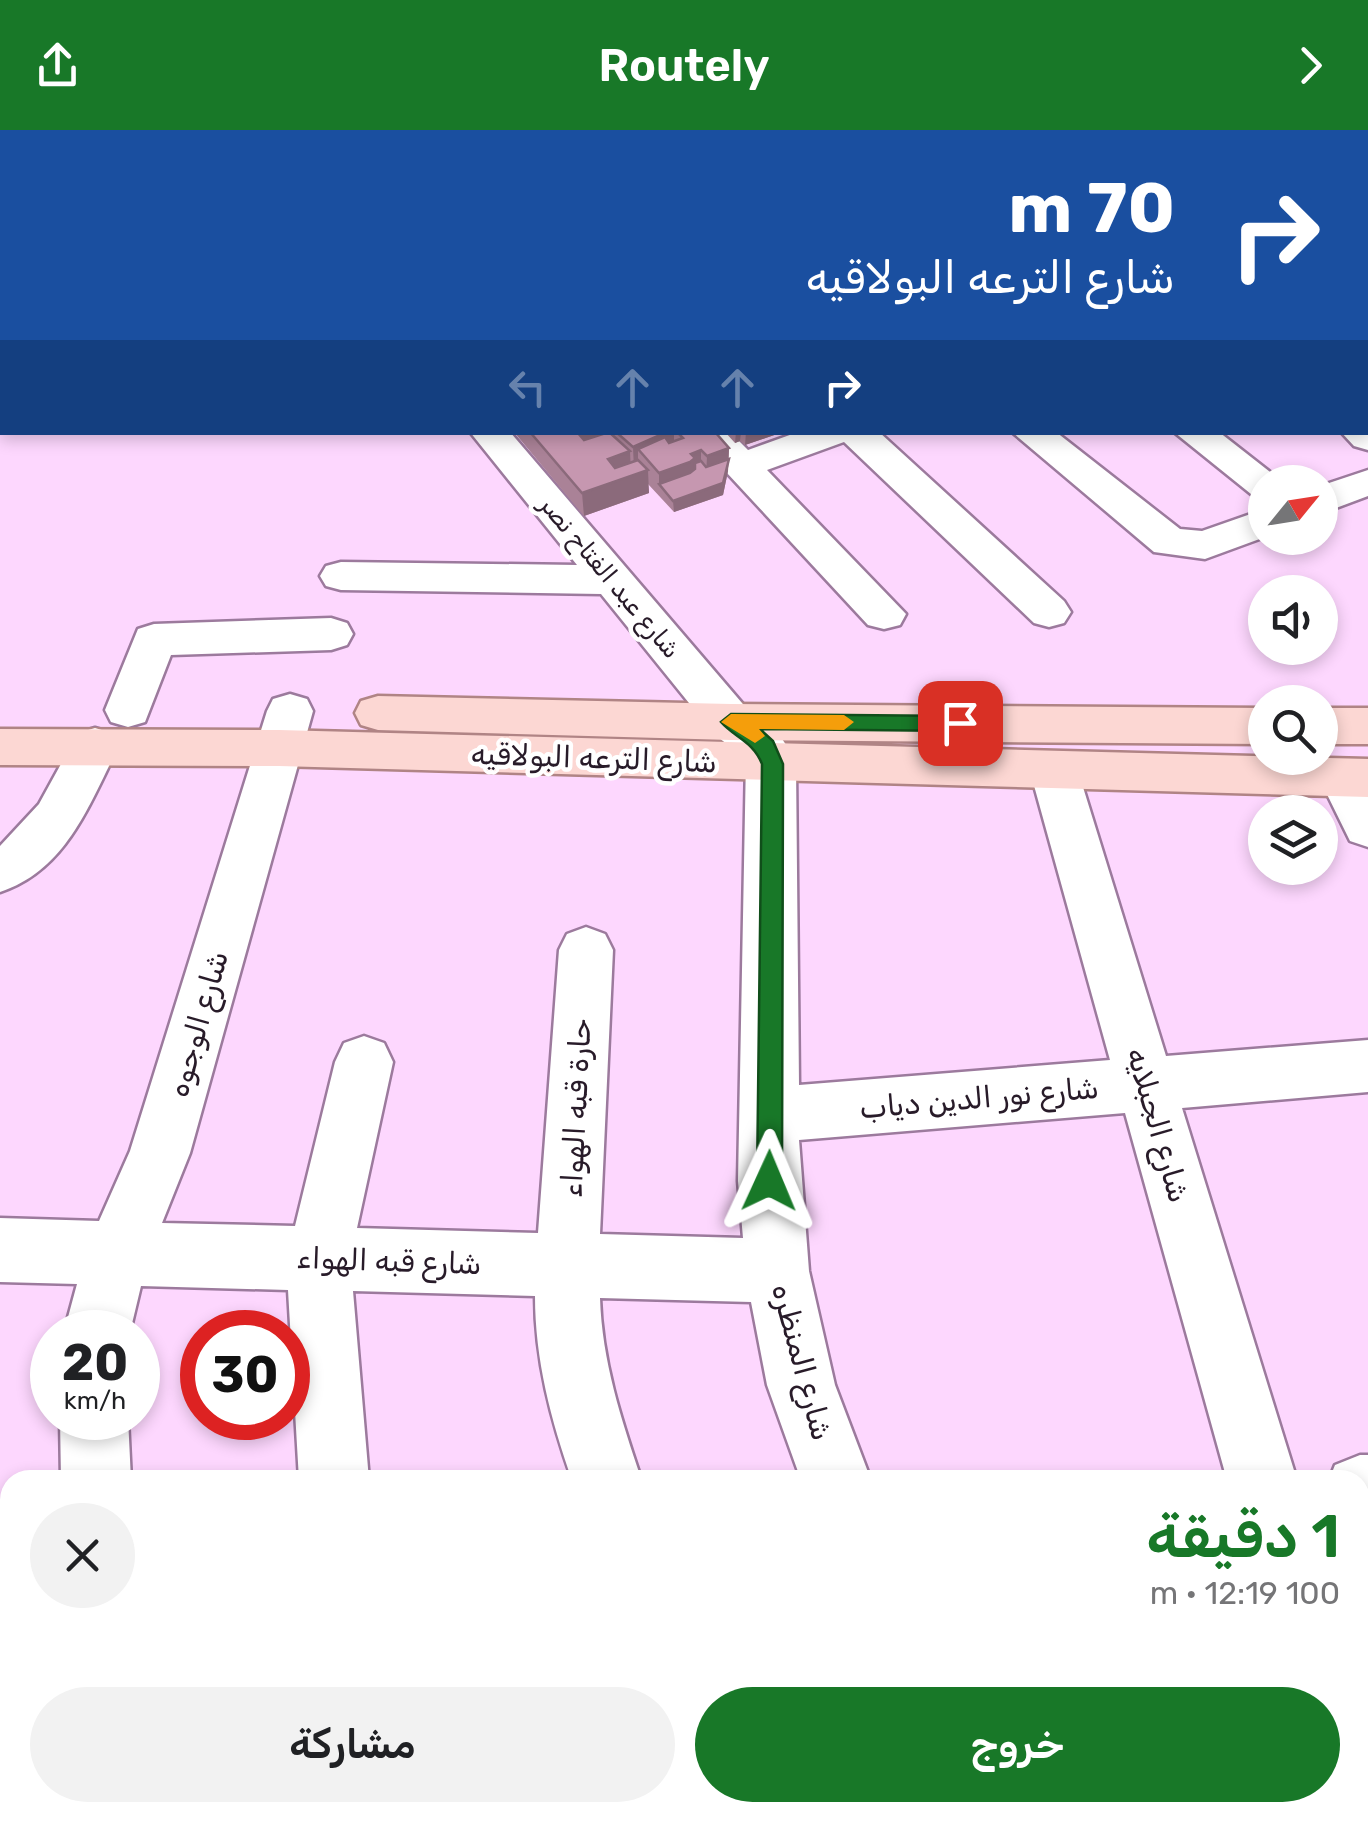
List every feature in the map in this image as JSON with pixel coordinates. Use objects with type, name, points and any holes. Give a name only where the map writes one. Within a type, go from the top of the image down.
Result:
[{"type":"main road","name":"شارع الترعه البولاقيه","points":[[0,708],[128,710],[285,730],[772,764],[1355,778]]},
{"type":"main road","name":"شارع الترعه البولاقيه","points":[[0,746],[96,746],[285,730],[731,722],[1248,726]]},
{"type":"main road","points":[[1338,726],[1368,726]]},
{"type":"street","name":"شارع عبد الفتاح نصر","points":[[492,435],[731,722]]},
{"type":"street","points":[[711,435],[884,614]]},
{"type":"street","points":[[741,466],[828,435]]},
{"type":"street","points":[[859,435],[1049,612]]},
{"type":"street","points":[[1035,435],[1169,542],[1206,545],[1248,529]]},
{"type":"street","points":[[1196,435],[1248,473]]},
{"type":"street","points":[[1338,494],[1368,482]]},
{"type":"street","points":[[341,576],[613,580]]},
{"type":"street","points":[[128,710],[154,640],[331,634]]},
{"type":"street","points":[[731,722],[758,739],[772,764]]},
{"type":"street","name":"شارع الوجوه","points":[[103,1310],[118,1254],[160,1154],[285,730]]},
{"type":"street","points":[[0,872],[26,857],[40,840],[96,746]]},
{"type":"street","name":"شارع المنظره","points":[[772,764],[769,1181],[778,1271],[802,1385],[832,1470]]},
{"type":"street","name":"شارع الجبلايه","points":[[1054,771],[1259,1470]]},
{"type":"street","points":[[1355,778],[1368,827]]},
{"type":"street","name":"حارة قبه الهواء","points":[[586,950],[567,1266],[568,1326],[580,1401],[603,1470]]},
{"type":"street","points":[[333,1470],[318,1260],[364,1062]]},
{"type":"street","name":"شارع نور الدين دياب","points":[[770,1115],[1368,1066]]},
{"type":"street","name":"شارع قبه الهواء","points":[[0,1250],[778,1271]]},
{"type":"street","points":[[95,1440],[96,1470]]},
{"type":"building","points":[[533,435],[580,435],[584,440],[612,435],[630,451],[608,459],[615,468],[638,460],[648,470],[582,493]]},
{"type":"building","points":[[619,435],[660,435],[633,447]]},
{"type":"building","points":[[680,435],[718,435],[729,448],[707,456],[701,450],[691,454],[695,458],[690,462],[659,473],[638,449],[665,437],[669,443],[683,438]]},
{"type":"building","points":[[729,459],[723,483],[673,501],[659,484],[690,473],[695,463],[701,461],[706,467]]},
{"type":"slow traffic","points":[[755,736],[731,722],[844,722]]},
{"type":"route","points":[[769,1181],[772,764],[766,746],[751,732],[731,722],[960,723]]}]
